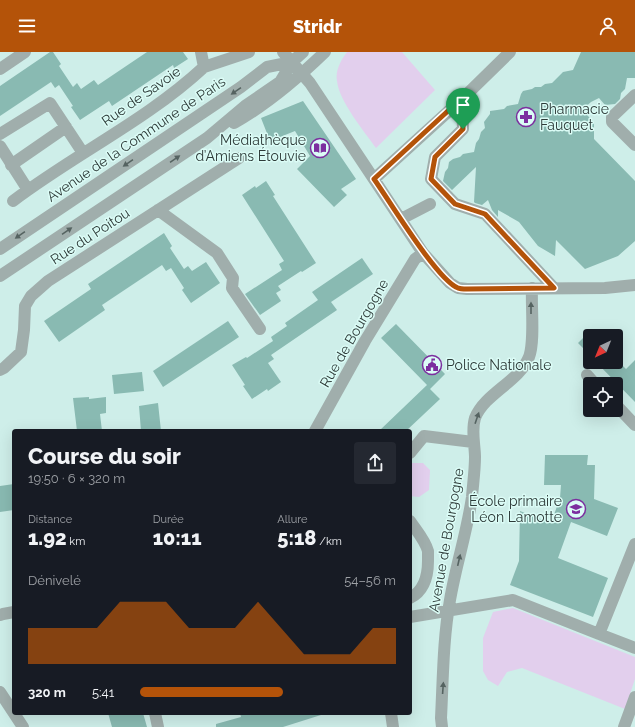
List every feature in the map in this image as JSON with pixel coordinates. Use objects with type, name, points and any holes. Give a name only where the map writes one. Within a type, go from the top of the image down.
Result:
[{"type":"street","points":[[0,69],[25,52]]},
{"type":"street","points":[[201,52],[204,67],[249,52]]},
{"type":"street","points":[[267,67],[280,52]]},
{"type":"street","points":[[283,52],[313,88],[423,252],[443,276],[458,288],[605,288],[631,286],[635,276]]},
{"type":"street","points":[[207,138],[245,106],[280,82],[292,62],[303,52]]},
{"type":"street","points":[[0,276],[207,138],[251,113],[285,88],[325,52]]},
{"type":"street","points":[[374,179],[510,52]]},
{"type":"street","name":"Avenue de la Commune de Paris","points":[[0,249],[241,87],[267,67],[292,62]]},
{"type":"street","name":"Rue de Savoie","points":[[13,201],[83,153],[152,109],[186,84],[204,67]]},
{"type":"street","points":[[635,95],[612,117],[612,122],[635,145]]},
{"type":"street","points":[[462,98],[463,129],[435,157],[431,179],[455,204],[485,214],[554,288]]},
{"type":"street","points":[[0,134],[50,103],[83,153]]},
{"type":"street","points":[[12,165],[66,127]]},
{"type":"street","points":[[0,146],[28,190]]},
{"type":"street","name":"Rue du Poitou","points":[[0,370],[21,352],[25,306],[31,296],[48,281],[239,158]]},
{"type":"street","points":[[401,219],[430,204]]},
{"type":"street","points":[[158,210],[217,253],[233,278],[232,288],[260,329]]},
{"type":"street","name":"Rue de Bourgogne","points":[[316,429],[365,341],[415,259],[423,252]]},
{"type":"street","name":"Avenue de Bourgogne","points":[[442,727],[441,718],[448,610],[465,537],[472,497],[475,456],[473,442],[475,419],[481,408],[520,370],[528,358],[531,347],[532,288]]},
{"type":"street","points":[[623,412],[635,425]]},
{"type":"street","points":[[412,451],[424,436],[473,442]]},
{"type":"street","points":[[412,524],[420,535],[428,551],[428,571],[423,587],[417,595],[412,597]]},
{"type":"street","points":[[599,634],[635,544]]},
{"type":"street","points":[[412,617],[513,600],[635,648]]},
{"type":"street","points":[[0,692],[12,710]]},
{"type":"street","points":[[624,727],[635,697]]},
{"type":"street","points":[[15,715],[23,727]]},
{"type":"street","points":[[155,715],[158,727]]},
{"type":"street","points":[[391,715],[393,727]]},
{"type":"shaded area","points":[[347,52],[402,52],[435,90],[376,148],[347,107],[339,89],[337,77],[338,70]]},
{"type":"shaded area","points":[[412,463],[423,463],[430,470],[429,490],[419,497],[412,496]]},
{"type":"shaded area","points":[[513,608],[635,657],[635,679],[625,709],[522,668],[507,672],[498,686],[488,680],[483,671],[483,638],[493,612]]},
{"type":"building","points":[[50,52],[53,52],[61,64],[59,66],[73,87],[77,83],[81,89],[94,80],[98,85],[147,52],[183,52],[188,59],[174,68],[173,65],[112,106],[109,101],[80,120],[71,107],[73,106],[59,85],[55,88],[51,82],[0,116],[0,86]]},
{"type":"building","points":[[581,52],[635,52],[635,78],[627,78],[625,89],[621,93],[620,99],[615,104],[605,105],[599,98],[591,102],[582,110],[594,122],[594,139],[635,181],[635,241],[618,256],[585,269],[556,240],[555,256],[538,246],[519,222],[498,210],[498,217],[492,210],[488,200],[482,205],[475,203],[476,167],[452,190],[443,181],[449,162],[463,154],[474,152],[481,132],[485,128],[484,122],[490,114],[490,111],[504,109],[507,106],[518,104],[523,91],[552,83],[563,72],[573,70]]},
{"type":"building","name":"Médiathèque d’Amiens Étouvie","points":[[303,101],[356,179],[341,189],[347,195],[334,207],[297,169],[310,156],[295,131],[270,141],[261,118]]},
{"type":"building","points":[[266,181],[275,195],[273,196],[316,263],[278,286],[281,290],[276,293],[281,301],[260,315],[245,294],[282,270],[279,264],[284,261],[242,195],[255,186],[256,188]]},
{"type":"building","points":[[164,233],[172,246],[170,248],[184,269],[188,266],[192,271],[206,262],[220,283],[191,303],[182,290],[184,288],[171,268],[166,271],[162,265],[102,305],[105,310],[59,342],[44,321],[91,289],[88,284]]},
{"type":"building","points":[[362,258],[373,274],[331,302],[337,310],[271,355],[274,359],[268,363],[281,382],[252,399],[232,365],[246,357],[247,358],[273,341],[271,337],[287,326],[285,323],[318,300],[312,292]]},
{"type":"building","points":[[228,321],[239,337],[163,387],[153,371]]},
{"type":"building","points":[[396,324],[445,374],[430,389],[440,399],[408,429],[381,429],[427,385],[381,338]]},
{"type":"building","points":[[583,338],[583,348],[578,343]]},
{"type":"building","points":[[635,360],[635,402],[623,390],[623,377],[611,377],[603,369],[623,369],[623,366],[626,369]]},
{"type":"building","points":[[142,372],[144,391],[114,394],[112,375]]},
{"type":"building","points":[[89,397],[89,399],[106,397],[106,413],[100,414],[102,429],[77,429],[73,398]]},
{"type":"building","points":[[158,403],[161,429],[141,429],[139,406]]},
{"type":"building","points":[[545,455],[588,455],[587,465],[595,465],[594,499],[618,508],[607,536],[571,522],[558,558],[608,578],[593,617],[510,585],[519,561],[520,511],[551,523],[560,498],[561,485],[544,485]]},
{"type":"building","points":[[12,484],[12,510],[0,512],[0,486]]},
{"type":"building","points":[[109,715],[144,715],[147,727],[112,727]]},
{"type":"building","points":[[240,715],[321,715],[283,727],[216,727],[216,724],[241,717]]},
{"type":"place","name":"Pharmacie Fauquet","points":[[526,117]]},
{"type":"place","name":"Médiathèque d’Amiens Étouvie","points":[[320,148]]},
{"type":"place","name":"Police Nationale","points":[[432,365]]},
{"type":"place","name":"École primaire Léon Lamotte","points":[[576,509]]},
{"type":"route","points":[[462,98],[463,129],[435,157],[431,179],[455,204],[485,214],[554,288],[458,288],[443,276],[423,252],[374,179],[462,98]]}]
